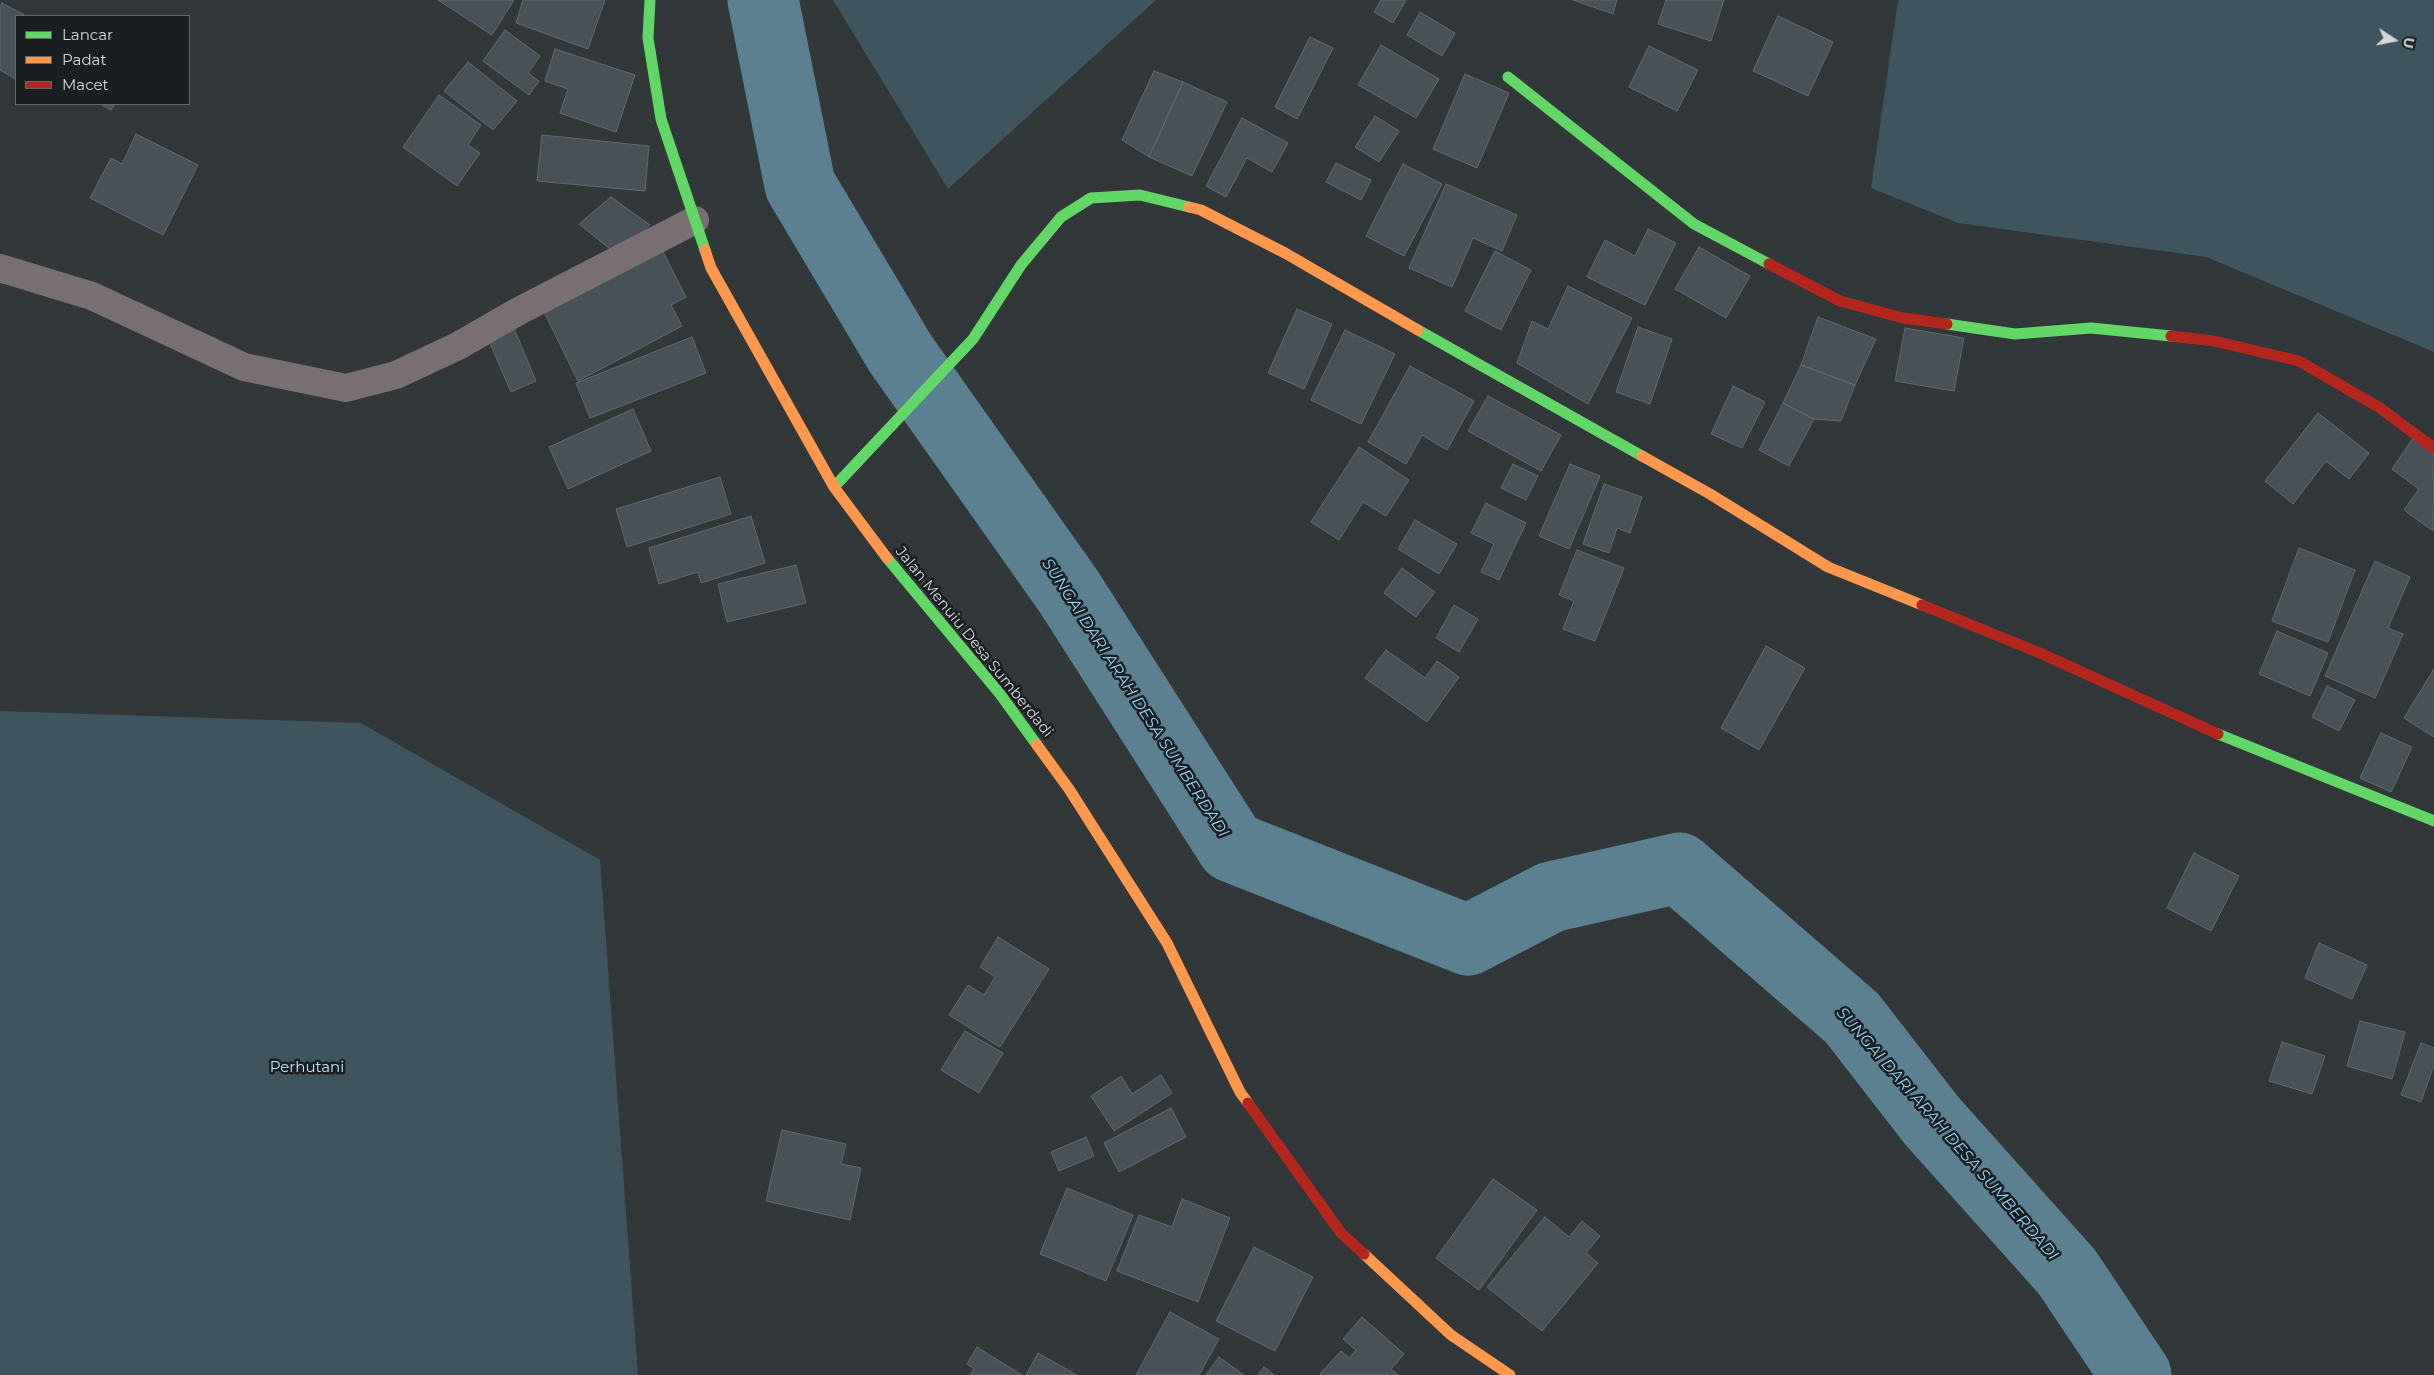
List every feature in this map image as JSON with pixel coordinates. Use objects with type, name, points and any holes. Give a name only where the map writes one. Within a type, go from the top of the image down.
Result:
[{"type":"street","name":"Jalan Menuiu Desa Sumberdadi","points":[[650,0],[648,38],[661,119],[711,268],[834,488],[907,584],[1000,694],[1070,789],[1167,943],[1240,1092],[1341,1233],[1450,1334],[1510,1375]]},
{"type":"street","points":[[1508,77],[1694,224],[1840,301],[1903,318],[2015,334],[2091,328],[2214,341],[2299,361],[2380,408],[2434,448]]},
{"type":"street","points":[[834,488],[973,338],[1021,265],[1061,217],[1091,198],[1140,195],[1201,210],[1285,253],[1491,372],[1710,494],[1828,566],[2040,653],[2227,738],[2434,822]]},
{"type":"street","points":[[0,268],[92,296],[244,367],[346,388],[396,375],[458,346],[517,312],[695,220]]},
{"type":"green space","points":[[833,0],[1156,0],[948,189]]},
{"type":"green space","points":[[1898,0],[2434,0],[2434,352],[2206,257],[1958,223],[1871,188]]},
{"type":"green space","name":"Perhutani","points":[[0,711],[361,723],[600,860],[638,1375],[0,1375]]},
{"type":"building","points":[[438,0],[514,0],[492,35]]},
{"type":"building","points":[[523,0],[605,0],[588,49],[516,23]]},
{"type":"building","points":[[1381,0],[1406,0],[1393,23],[1374,12]]},
{"type":"building","points":[[1573,0],[1617,0],[1613,14]]},
{"type":"building","points":[[1666,0],[1724,0],[1711,41],[1658,24]]},
{"type":"building","points":[[2,3],[24,15],[15,15],[15,78],[0,70],[0,7]]},
{"type":"building","points":[[1420,12],[1455,33],[1442,56],[1407,35]]},
{"type":"building","points":[[1778,16],[1833,42],[1808,96],[1753,71]]},
{"type":"building","points":[[505,30],[540,56],[528,73],[539,81],[529,95],[483,61]]},
{"type":"building","points":[[1310,37],[1333,48],[1297,119],[1275,107]]},
{"type":"building","points":[[1381,45],[1439,79],[1416,118],[1358,85]]},
{"type":"building","points":[[1649,46],[1698,70],[1677,111],[1629,87]]},
{"type":"building","points":[[555,49],[635,75],[616,132],[560,113],[568,89],[545,81]]},
{"type":"building","points":[[468,62],[517,101],[493,130],[444,91]]},
{"type":"building","points":[[1154,71],[1183,82],[1149,157],[1122,140]]},
{"type":"building","points":[[1465,74],[1509,93],[1477,168],[1433,149]]},
{"type":"building","points":[[1183,82],[1227,102],[1192,176],[1149,157]]},
{"type":"building","points":[[439,95],[481,125],[468,145],[480,153],[457,186],[403,147]]},
{"type":"building","points":[[102,105],[114,105],[111,110]]},
{"type":"building","points":[[1375,116],[1399,131],[1379,162],[1355,147]]},
{"type":"building","points":[[1242,118],[1288,143],[1272,172],[1247,158],[1226,197],[1206,186]]},
{"type":"building","points":[[136,134],[198,165],[163,235],[90,198],[111,158],[122,164]]},
{"type":"building","points":[[542,135],[649,146],[645,191],[537,181]]},
{"type":"building","points":[[1336,163],[1371,180],[1361,200],[1326,182]]},
{"type":"building","points":[[1403,164],[1442,184],[1404,256],[1366,236]]},
{"type":"building","points":[[1446,184],[1517,215],[1502,251],[1473,238],[1452,287],[1409,268]]},
{"type":"building","points":[[611,197],[650,225],[615,253],[579,224]]},
{"type":"building","points":[[1648,229],[1676,243],[1645,305],[1587,277],[1605,240],[1635,256]]},
{"type":"building","points":[[659,244],[686,297],[671,305],[682,326],[578,381],[539,302]]},
{"type":"building","points":[[1699,247],[1750,276],[1726,318],[1675,289]]},
{"type":"building","points":[[1495,251],[1531,270],[1501,330],[1465,311]]},
{"type":"building","points":[[1568,286],[1632,318],[1588,404],[1517,363],[1532,321],[1548,329]]},
{"type":"building","points":[[1297,309],[1332,324],[1304,389],[1268,373]]},
{"type":"building","points":[[1818,317],[1876,339],[1855,385],[1801,365]]},
{"type":"building","points":[[511,321],[536,381],[511,392],[485,332]]},
{"type":"building","points":[[1638,327],[1672,339],[1650,404],[1616,392]]},
{"type":"building","points":[[1905,328],[1964,338],[1954,391],[1895,381]]},
{"type":"building","points":[[1345,330],[1395,354],[1361,424],[1311,400]]},
{"type":"building","points":[[692,337],[706,373],[590,418],[576,383]]},
{"type":"building","points":[[1801,365],[1855,385],[1841,421],[1814,419],[1783,403]]},
{"type":"building","points":[[1410,366],[1474,401],[1447,450],[1422,435],[1406,464],[1368,442]]},
{"type":"building","points":[[1733,386],[1765,402],[1742,448],[1711,434]]},
{"type":"building","points":[[1488,396],[1561,435],[1541,471],[1468,431]]},
{"type":"building","points":[[1783,403],[1814,419],[1789,466],[1759,450]]},
{"type":"building","points":[[633,409],[651,451],[568,489],[549,447]]},
{"type":"building","points":[[2318,413],[2369,453],[2349,479],[2326,461],[2293,504],[2265,481]]},
{"type":"building","points":[[2413,438],[2434,454],[2433,531],[2404,510],[2419,489],[2392,469]]},
{"type":"building","points":[[1359,447],[1409,480],[1386,516],[1363,502],[1339,540],[1311,522]]},
{"type":"building","points":[[1513,464],[1538,476],[1526,500],[1501,488]]},
{"type":"building","points":[[1570,464],[1600,476],[1569,549],[1539,536]]},
{"type":"building","points":[[720,477],[731,514],[627,547],[616,509]]},
{"type":"building","points":[[1604,484],[1642,497],[1630,533],[1617,528],[1609,553],[1583,544]]},
{"type":"building","points":[[1486,503],[1526,523],[1499,580],[1481,572],[1494,544],[1471,533]]},
{"type":"building","points":[[751,516],[765,563],[701,583],[698,572],[659,584],[649,548]]},
{"type":"building","points":[[1415,520],[1457,544],[1439,574],[1398,549]]},
{"type":"building","points":[[2299,548],[2355,570],[2328,642],[2272,621]]},
{"type":"building","points":[[1577,550],[1624,568],[1595,641],[1563,629],[1574,601],[1559,595]]},
{"type":"building","points":[[2375,561],[2410,577],[2388,628],[2403,634],[2375,698],[2325,676]]},
{"type":"building","points":[[796,565],[806,603],[727,622],[718,584]]},
{"type":"building","points":[[1402,568],[1435,592],[1416,617],[1384,593]]},
{"type":"building","points":[[1454,605],[1478,619],[1459,652],[1436,638]]},
{"type":"building","points":[[2277,631],[2328,653],[2310,696],[2259,674]]},
{"type":"building","points":[[1766,646],[1805,668],[1759,750],[1721,728]]},
{"type":"building","points":[[1386,650],[1425,678],[1437,661],[1459,677],[1427,722],[1365,678]]},
{"type":"building","points":[[2434,669],[2434,737],[2404,718]]},
{"type":"building","points":[[2327,686],[2355,700],[2339,731],[2312,717]]},
{"type":"building","points":[[2381,733],[2412,747],[2391,792],[2360,778]]},
{"type":"building","points":[[2194,853],[2239,876],[2211,931],[2167,908]]},
{"type":"building","points":[[998,937],[1049,969],[1000,1047],[949,1015],[968,985],[984,995],[995,977],[980,967]]},
{"type":"building","points":[[2319,943],[2367,965],[2352,999],[2305,978]]},
{"type":"building","points":[[2360,1021],[2405,1032],[2392,1079],[2347,1066]]},
{"type":"building","points":[[965,1031],[1003,1053],[979,1093],[941,1070]]},
{"type":"building","points":[[2282,1042],[2325,1056],[2312,1094],[2269,1081]]},
{"type":"building","points":[[2421,1043],[2434,1048],[2434,1065],[2421,1102],[2401,1095]]},
{"type":"building","points":[[1161,1075],[1172,1093],[1114,1131],[1091,1096],[1121,1076],[1132,1094]]},
{"type":"building","points":[[1171,1108],[1186,1137],[1119,1172],[1104,1143]]},
{"type":"building","points":[[782,1130],[846,1144],[841,1164],[861,1168],[850,1220],[766,1201]]},
{"type":"building","points":[[1086,1137],[1094,1156],[1059,1171],[1051,1152]]},
{"type":"building","points":[[1493,1179],[1537,1210],[1479,1290],[1436,1258]]},
{"type":"building","points":[[1067,1188],[1133,1215],[1106,1281],[1040,1254]]},
{"type":"building","points":[[1182,1199],[1230,1218],[1198,1302],[1117,1271],[1139,1215],[1172,1227]]},
{"type":"building","points":[[1545,1217],[1569,1237],[1582,1221],[1600,1236],[1586,1253],[1598,1263],[1542,1331],[1487,1287]]},
{"type":"building","points":[[1254,1247],[1313,1277],[1275,1351],[1216,1321]]},
{"type":"building","points":[[1170,1312],[1219,1339],[1199,1375],[1136,1375]]},
{"type":"building","points":[[1362,1317],[1404,1354],[1391,1369],[1398,1375],[1320,1374],[1341,1351],[1349,1358],[1356,1350],[1343,1339]]},
{"type":"building","points":[[977,1347],[1022,1375],[970,1375],[974,1369],[967,1364]]},
{"type":"building","points":[[1038,1353],[1077,1375],[1026,1375]]},
{"type":"building","points":[[1219,1357],[1244,1375],[1206,1375]]},
{"type":"building","points":[[1264,1367],[1274,1375],[1258,1375]]},
{"type":"waterway","name":"SUNGAI DARI ARAH DESA SUMBERDADI","points":[[763,0],[800,185],[900,353],[1069,592],[1232,847],[1468,940],[1551,897],[1679,868],[1852,1018],[1932,1121],[2067,1272],[2136,1375]]},
{"type":"traffic: fast","points":[[650,0],[648,38],[661,119],[705,250]]},
{"type":"traffic: fast","points":[[1508,77],[1694,224],[1769,264]]},
{"type":"traffic: fast","points":[[834,487],[973,339],[1021,265],[1061,217],[1091,198],[1140,195],[1189,207]]},
{"type":"traffic: fast","points":[[1947,324],[2015,334],[2091,328],[2171,336]]},
{"type":"traffic: fast","points":[[1418,330],[1642,456]]},
{"type":"traffic: fast","points":[[887,558],[1000,694],[1037,745]]},
{"type":"traffic: fast","points":[[2218,734],[2434,821]]},
{"type":"traffic: slow","points":[[1189,207],[1201,210],[1285,253],[1418,330]]},
{"type":"traffic: slow","points":[[705,250],[711,268],[834,487],[887,558]]},
{"type":"traffic: slow","points":[[1642,456],[1710,494],[1828,567],[1922,605]]},
{"type":"traffic: slow","points":[[1037,745],[1069,789],[1167,943],[1240,1092],[1248,1103]]},
{"type":"traffic: slow","points":[[1364,1254],[1451,1335],[1510,1375]]},
{"type":"traffic: jam","points":[[1769,264],[1840,301],[1903,318],[1947,324]]},
{"type":"traffic: jam","points":[[2171,336],[2214,341],[2299,361],[2380,408],[2434,448]]},
{"type":"traffic: jam","points":[[1922,605],[2040,653],[2218,734]]},
{"type":"traffic: jam","points":[[1248,1103],[1341,1233],[1364,1254]]}]
